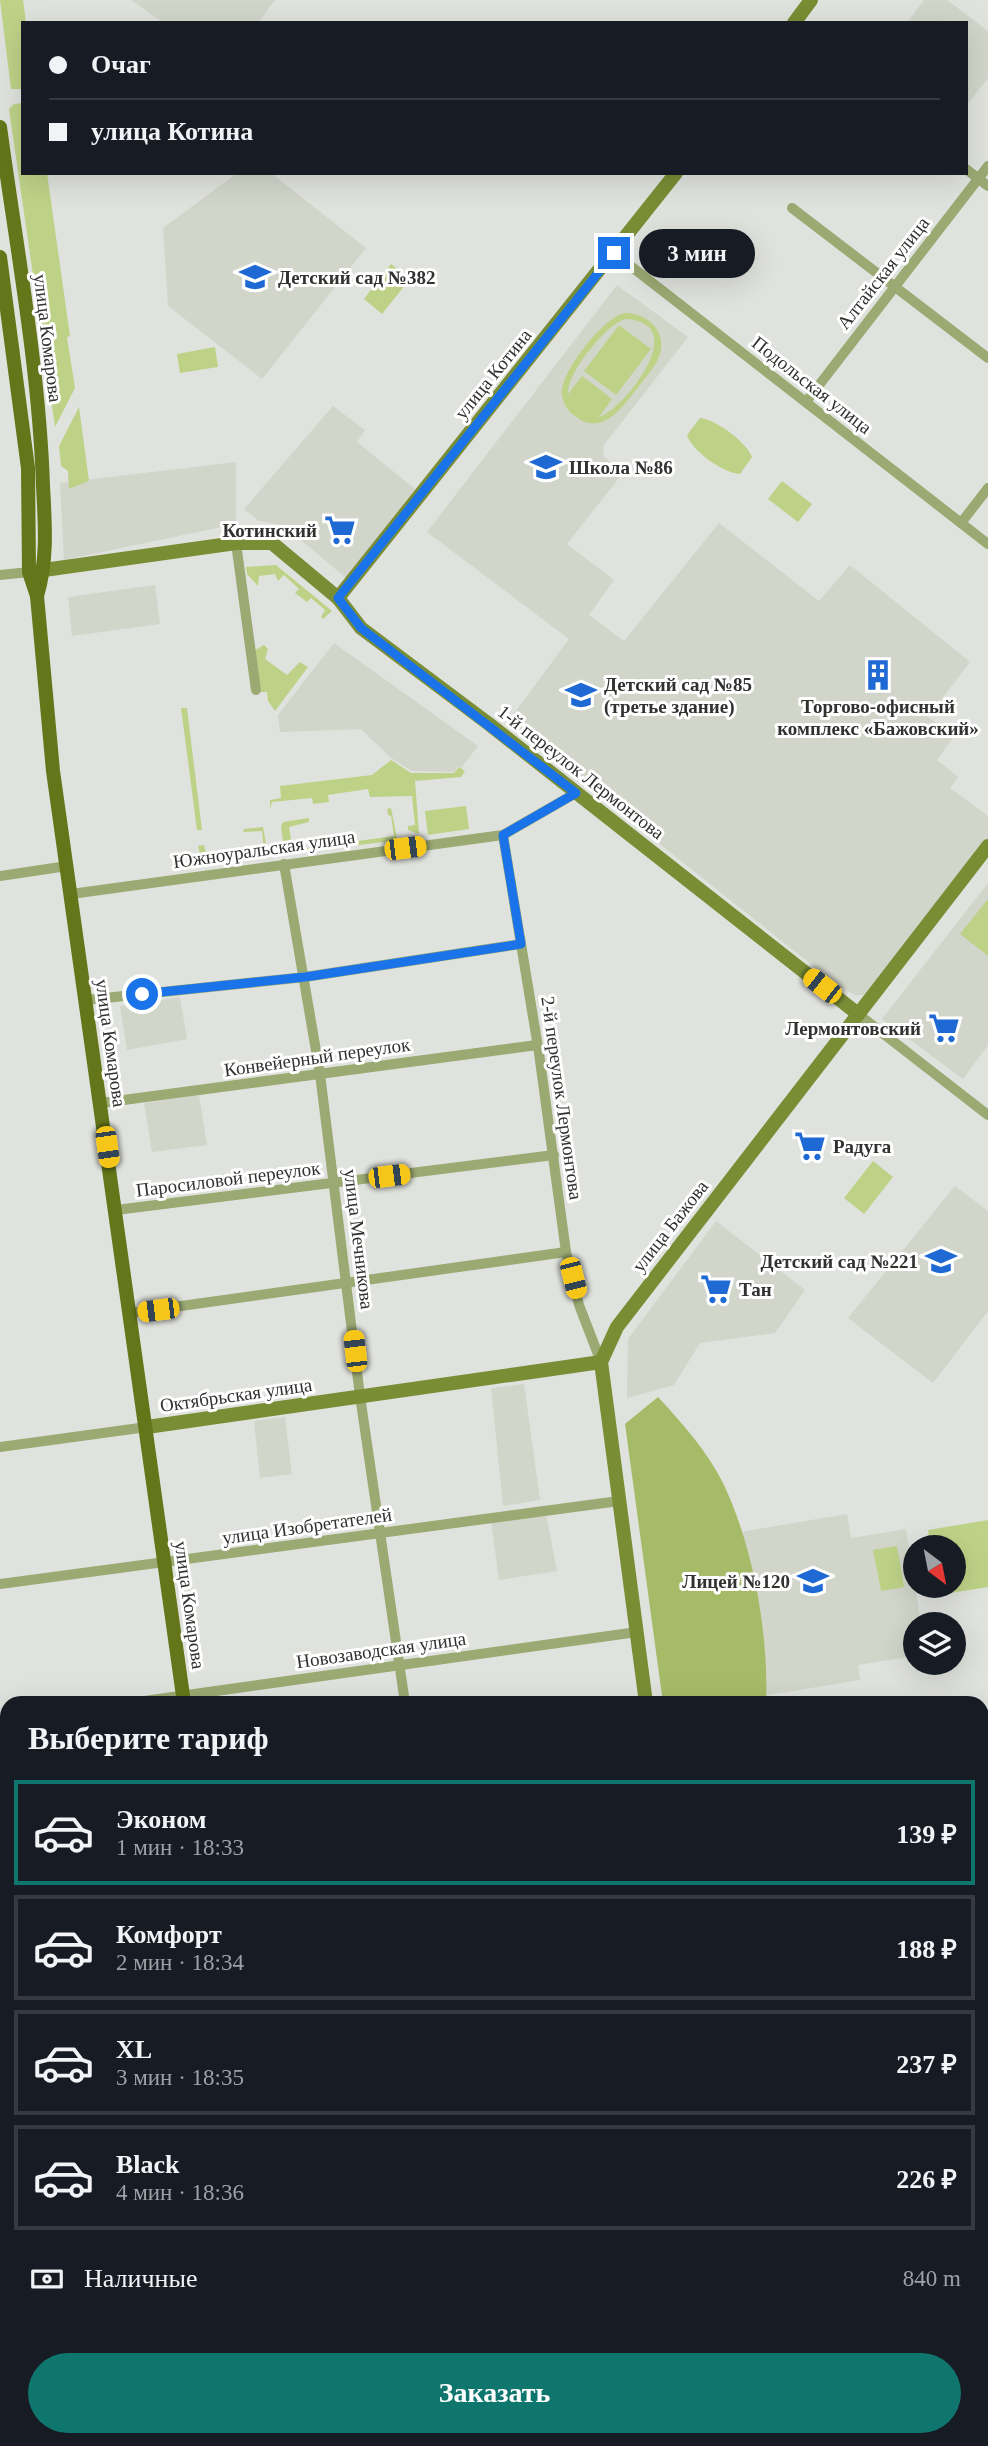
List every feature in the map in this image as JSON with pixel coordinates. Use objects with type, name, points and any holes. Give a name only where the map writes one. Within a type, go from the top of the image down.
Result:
[{"type":"main road","name":"улица Комарова","points":[[0,127],[36,388],[43,462],[44,570],[37,596]]},
{"type":"main road","name":"улица Комарова","points":[[0,257],[28,468],[29,572],[37,596],[50,746],[184,1696]]},
{"type":"main road","points":[[29,572],[44,570]]},
{"type":"street","points":[[795,21],[811,0]]},
{"type":"street","name":"Алтайская улица","points":[[806,402],[988,166]]},
{"type":"street","points":[[968,170],[988,186]]},
{"type":"street","name":"улица Котина","points":[[338,598],[674,175]]},
{"type":"street","points":[[792,208],[988,358]]},
{"type":"street","name":"Подольская улица","points":[[614,253],[988,544]]},
{"type":"street","points":[[961,523],[988,488]]},
{"type":"street","points":[[236,543],[256,690]]},
{"type":"street","name":"1-й переулок Лермонтова","points":[[44,570],[236,543],[272,543],[338,598],[361,628],[988,1115]]},
{"type":"street","points":[[0,575],[29,572]]},
{"type":"street","name":"Южноуральская улица","points":[[71,894],[503,835],[576,793]]},
{"type":"street","name":"2-й переулок Лермонтова","points":[[503,835],[554,1155],[566,1252],[579,1305],[601,1362]]},
{"type":"street","name":"улица Бажова","points":[[601,1362],[617,1327],[988,846]]},
{"type":"street","name":"улица Мечникова","points":[[284,864],[320,1074],[360,1396],[404,1696]]},
{"type":"street","points":[[0,876],[67,866]]},
{"type":"street","points":[[86,1000],[305,977],[521,944]]},
{"type":"street","name":"Конвейерный переулок","points":[[101,1103],[537,1045]]},
{"type":"street","name":"Паросиловой переулок","points":[[116,1210],[554,1155]]},
{"type":"street","points":[[131,1313],[566,1252]]},
{"type":"street","points":[[601,1362],[645,1696]]},
{"type":"street","name":"Октябрьская улица","points":[[0,1447],[601,1362]]},
{"type":"street","name":"улица Изобретателей","points":[[0,1584],[620,1501]]},
{"type":"street","name":"Новозаводская улица","points":[[203,1696],[637,1632]]},
{"type":"shaded area","points":[[131,0],[275,0],[259,21],[161,21]]},
{"type":"shaded area","points":[[924,0],[947,0],[988,31],[988,78],[968,103],[968,21],[908,21]]},
{"type":"shaded area","name":"Детский сад №382","points":[[234,175],[274,175],[366,248],[262,379],[168,306],[163,228]]},
{"type":"shaded area","points":[[617,285],[688,337],[604,445],[603,456],[623,473],[567,544],[614,580],[589,615],[624,641],[719,523],[819,601],[850,565],[970,662],[928,717],[954,736],[937,760],[958,777],[950,788],[988,816],[988,838],[864,995],[855,995],[840,987],[507,723],[569,639],[427,532]]},
{"type":"shaded area","points":[[333,406],[365,430],[357,442],[415,489],[346,578],[283,525],[259,521],[244,509]]},
{"type":"shaded area","points":[[236,462],[236,524],[64,560],[60,483]]},
{"type":"shaded area","points":[[155,585],[160,624],[72,636],[68,597]]},
{"type":"shaded area","points":[[334,643],[478,746],[461,768],[458,766],[454,772],[412,771],[391,758],[361,729],[280,732],[278,715]]},
{"type":"shaded area","points":[[988,883],[988,1045],[963,1079],[882,1019]]},
{"type":"shaded area","points":[[180,997],[187,1039],[127,1050],[120,1006]]},
{"type":"shaded area","points":[[199,1095],[207,1145],[152,1152],[144,1103]]},
{"type":"shaded area","name":"Детский сад №221","points":[[955,1186],[988,1211],[988,1311],[933,1383],[848,1318]]},
{"type":"shaded area","points":[[716,1221],[805,1290],[775,1333],[700,1343],[674,1385],[627,1398],[628,1339]]},
{"type":"shaded area","points":[[524,1384],[540,1500],[503,1506],[491,1388]]},
{"type":"shaded area","points":[[285,1417],[292,1474],[260,1478],[254,1421]]},
{"type":"shaded area","points":[[546,1514],[557,1571],[499,1580],[491,1521]]},
{"type":"shaded area","name":"Лицей №120","points":[[847,1514],[851,1538],[906,1529],[907,1535],[903,1535],[903,1598],[917,1598],[919,1612],[903,1612],[903,1658],[858,1665],[860,1680],[762,1696],[730,1696],[704,1538]]},
{"type":"green space","points":[[0,0],[23,0],[26,21],[21,21],[21,89],[11,89]]},
{"type":"green space","points":[[21,103],[21,175],[47,175],[70,336],[67,337],[75,388],[55,427],[9,109],[14,104]]},
{"type":"green space","points":[[391,264],[410,279],[382,314],[364,299]]},
{"type":"green space","points":[[624,313],[633,314],[649,321],[659,334],[661,350],[651,371],[617,412],[602,422],[585,422],[573,415],[563,402],[563,385],[584,348],[594,335]],"holes":[[[626,319],[645,324],[653,335],[653,350],[647,366],[636,384],[610,411],[599,417],[612,399],[582,376],[568,394],[569,385],[581,362],[609,329]]]},
{"type":"green space","points":[[619,325],[651,349],[616,395],[584,371]]},
{"type":"green space","points":[[215,347],[218,367],[180,373],[177,354]]},
{"type":"green space","points":[[79,407],[89,481],[69,489],[68,471],[61,466],[59,446]]},
{"type":"green space","points":[[700,418],[722,427],[749,451],[752,457],[740,474],[717,465],[701,454],[690,441],[687,435]]},
{"type":"green space","points":[[782,481],[812,504],[798,522],[768,499]]},
{"type":"green space","points":[[276,565],[332,611],[323,619],[321,617],[325,610],[311,598],[307,602],[295,593],[299,589],[284,575],[278,581],[275,574],[259,576],[258,586],[247,574],[246,567]]},
{"type":"green space","points":[[264,645],[268,649],[265,659],[287,675],[300,662],[308,667],[275,711],[268,701],[267,692],[261,692],[255,650]]},
{"type":"green space","points":[[181,708],[187,708],[202,830],[197,830]]},
{"type":"green space","points":[[391,760],[411,773],[454,773],[459,767],[465,771],[461,777],[415,781],[419,834],[408,830],[408,826],[415,825],[412,796],[370,797],[368,789],[328,795],[329,802],[313,804],[312,798],[272,802],[270,809],[270,800],[281,798],[280,786],[372,775]]},
{"type":"green space","points":[[466,806],[469,829],[428,835],[425,811]]},
{"type":"green space","points":[[391,808],[397,838],[392,841],[293,853],[284,850],[281,826],[283,822],[309,818],[309,822],[289,827],[293,850],[394,836],[391,816],[388,815],[387,809]]},
{"type":"green space","points":[[263,827],[268,856],[202,863],[198,846],[204,845],[207,858],[264,852],[262,831],[243,832],[244,829]]},
{"type":"green space","points":[[988,899],[988,956],[960,934]]},
{"type":"green space","points":[[873,1161],[893,1177],[864,1214],[844,1198]]},
{"type":"green space","points":[[658,1397],[702,1449],[723,1483],[743,1534],[757,1591],[765,1649],[766,1696],[662,1696],[625,1424]]},
{"type":"green space","points":[[988,1520],[988,1587],[966,1591],[966,1535],[929,1535],[928,1530]]},
{"type":"green space","points":[[897,1546],[903,1587],[881,1591],[873,1550]]},
{"type":"place","name":"Детский сад №382","points":[[255,277]]},
{"type":"place","name":"Школа №86","points":[[546,467]]},
{"type":"place","name":"Котинский","points":[[340,530]]},
{"type":"place","name":"Торгово-офисный комплекс «Бажовский»","points":[[878,675]]},
{"type":"place","name":"Детский сад №85 (третье здание)","points":[[581,695]]},
{"type":"place","name":"Лермонтовский","points":[[944,1028]]},
{"type":"place","name":"Радуга","points":[[810,1146]]},
{"type":"place","name":"Детский сад №221","points":[[941,1261]]},
{"type":"place","name":"Тан","points":[[716,1289]]},
{"type":"place","name":"Лицей №120","points":[[813,1581]]},
{"type":"route","points":[[142,994],[305,977],[521,944],[503,835],[576,793],[361,628],[338,598],[614,253]]}]
